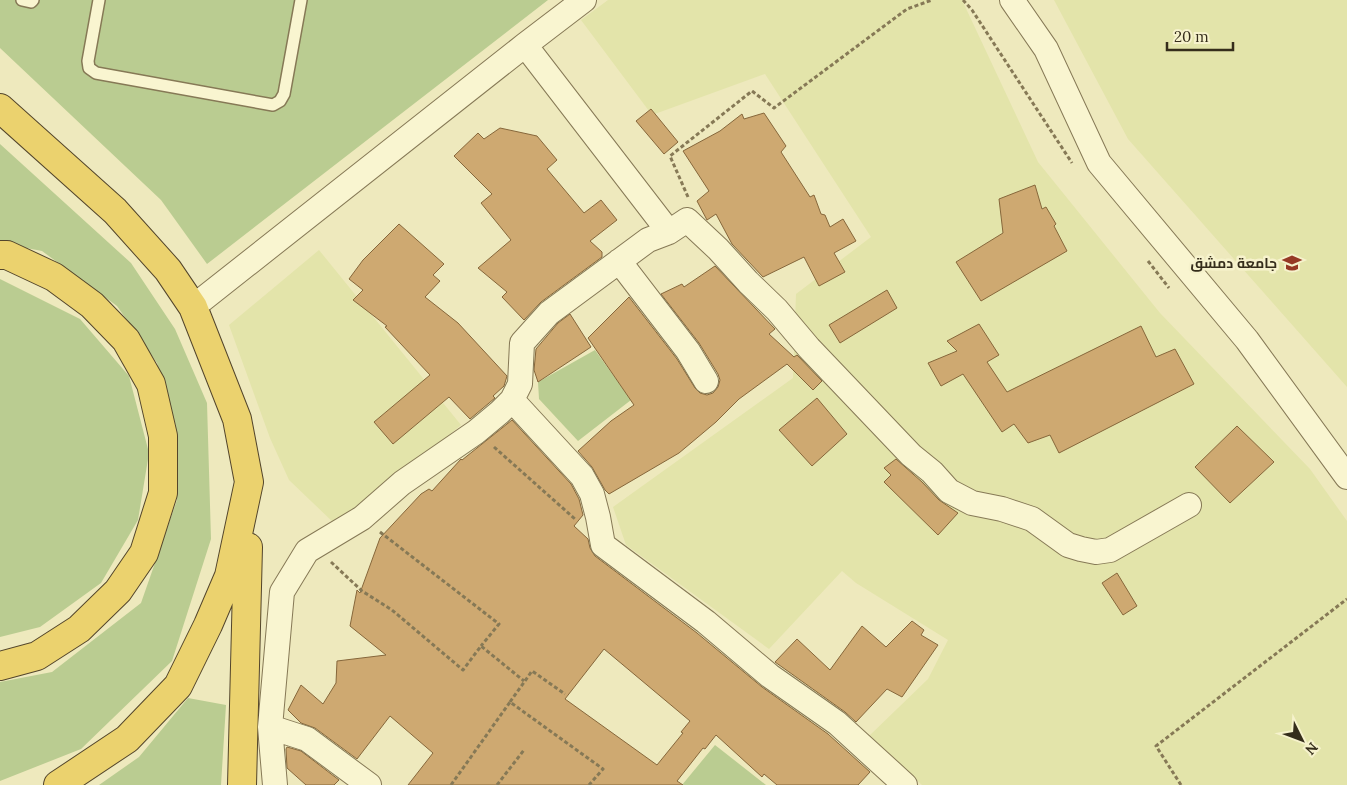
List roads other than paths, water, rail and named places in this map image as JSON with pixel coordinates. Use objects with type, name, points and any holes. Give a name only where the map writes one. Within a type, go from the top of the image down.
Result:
[{"type":"highway","points":[[0,108],[115,211],[168,270],[193,307],[237,419],[249,482],[242,785]]},
{"type":"highway","points":[[0,255],[7,255],[54,277],[92,305],[126,340],[151,384],[163,436],[163,493],[144,553],[118,591],[79,629],[37,656],[0,666]]},
{"type":"highway","points":[[58,785],[126,739],[178,686],[208,625],[229,576],[249,482]]},
{"type":"street","points":[[193,307],[584,0]]},
{"type":"street","points":[[1012,0],[1046,49],[1099,163],[1247,340],[1347,477]]},
{"type":"street","points":[[525,45],[669,232]]},
{"type":"street","points":[[275,785],[270,728],[282,592],[307,551],[362,518],[402,483],[476,432],[512,400],[520,384],[522,343],[549,314],[648,240],[669,232],[687,220],[777,310],[803,341],[911,455],[932,472],[950,491],[957,495],[972,503],[1002,509],[1032,519],[1068,545],[1096,552],[1110,550],[1189,505]]},
{"type":"street","points":[[619,261],[688,351],[706,382]]},
{"type":"street","points":[[512,400],[582,476],[592,494],[603,545],[706,622],[770,676],[837,723],[904,785]]},
{"type":"street","points":[[270,728],[307,739],[369,785]]},
{"type":"lane","points":[[22,0],[31,2],[33,0]]},
{"type":"lane","points":[[99,0],[88,61],[89,68],[96,74],[273,105],[280,101],[284,94],[301,0]]},
{"type":"place","name":"جامعة دمشق","points":[[1292,263]]}]
